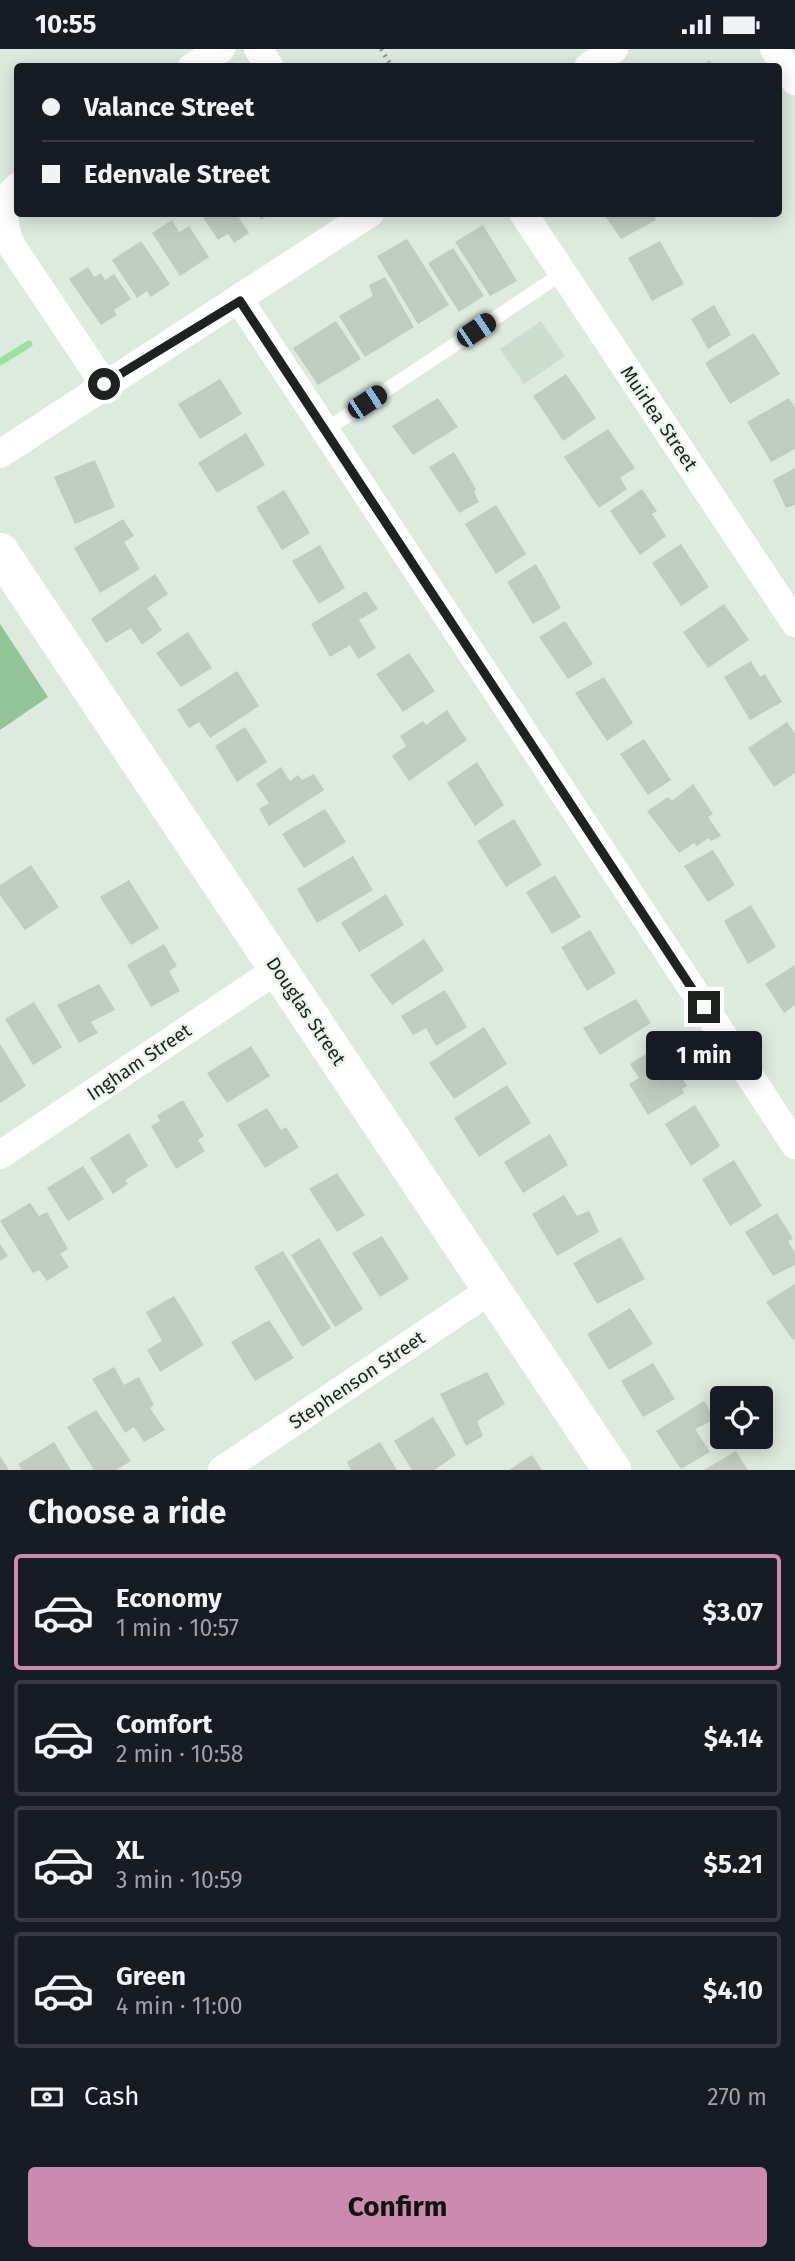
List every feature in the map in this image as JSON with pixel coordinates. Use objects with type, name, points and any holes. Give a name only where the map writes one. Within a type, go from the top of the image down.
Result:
[{"type":"main road","name":"Douglas Street","points":[[0,552],[612,1470]]},
{"type":"street","points":[[198,63],[221,49]]},
{"type":"street","points":[[594,63],[614,49]]},
{"type":"street","points":[[774,49],[795,81]]},
{"type":"street","points":[[14,189],[7,193],[0,211],[2,228],[13,249],[104,384]]},
{"type":"street","points":[[0,454],[104,384],[240,301],[364,217]]},
{"type":"street","name":"Muirlea Street","points":[[526,217],[795,623]]},
{"type":"street","points":[[240,301],[795,1145]]},
{"type":"street","name":"Ingham Street","points":[[0,1155],[278,969]]},
{"type":"street","name":"Stephenson Street","points":[[222,1470],[492,1289]]},
{"type":"lane","points":[[324,431],[563,273]]},
{"type":"shaded area","points":[[541,321],[565,356],[524,384],[500,349]]},
{"type":"green space","points":[[0,624],[48,697],[0,730]]},
{"type":"building","points":[[203,217],[239,217],[249,233],[234,243],[228,234],[218,240]]},
{"type":"building","points":[[606,217],[655,217],[656,220],[621,239]]},
{"type":"building","points":[[172,220],[179,232],[189,226],[209,257],[180,276],[152,233]]},
{"type":"building","points":[[483,225],[517,281],[490,296],[455,242]]},
{"type":"building","points":[[407,239],[449,305],[418,324],[377,256]]},
{"type":"building","points":[[141,241],[170,284],[151,297],[147,291],[137,298],[112,260]]},
{"type":"building","points":[[660,241],[684,284],[652,301],[628,258]]},
{"type":"building","points":[[453,248],[484,296],[459,312],[428,263]]},
{"type":"building","points":[[88,267],[94,277],[101,273],[105,280],[114,274],[131,299],[114,310],[117,315],[101,325],[69,279]]},
{"type":"building","points":[[385,277],[414,327],[365,357],[339,316],[373,296],[369,285]]},
{"type":"building","points":[[714,305],[731,335],[708,349],[691,319]]},
{"type":"building","points":[[336,321],[361,359],[318,385],[293,348]]},
{"type":"building","points":[[754,333],[780,374],[730,404],[705,363]]},
{"type":"building","points":[[566,374],[596,418],[563,441],[533,396]]},
{"type":"building","points":[[220,379],[242,414],[200,439],[178,404]]},
{"type":"building","points":[[438,398],[458,427],[413,455],[392,426]]},
{"type":"building","points":[[789,398],[795,408],[795,449],[771,462],[747,422]]},
{"type":"building","points":[[608,429],[635,468],[620,478],[627,489],[599,508],[564,457]]},
{"type":"building","points":[[246,433],[265,465],[217,493],[198,463]]},
{"type":"building","points":[[454,452],[476,489],[474,492],[479,502],[459,513],[429,467]]},
{"type":"building","points":[[95,460],[115,507],[75,524],[54,477]]},
{"type":"building","points":[[795,468],[795,505],[786,508],[773,480]]},
{"type":"building","points":[[642,489],[657,511],[652,514],[666,536],[640,555],[610,511]]},
{"type":"building","points":[[284,490],[310,533],[282,550],[256,507]]},
{"type":"building","points":[[496,505],[526,554],[496,574],[465,524]]},
{"type":"building","points":[[123,519],[134,536],[124,542],[140,569],[100,593],[74,548]]},
{"type":"building","points":[[681,544],[709,587],[681,606],[652,563]]},
{"type":"building","points":[[320,545],[345,588],[319,604],[292,561]]},
{"type":"building","points":[[536,564],[561,608],[533,624],[507,582]]},
{"type":"building","points":[[155,574],[168,594],[147,608],[162,630],[142,645],[131,628],[106,643],[91,619]]},
{"type":"building","points":[[366,591],[378,609],[359,620],[376,648],[358,659],[350,645],[330,657],[311,624]]},
{"type":"building","points":[[724,604],[749,640],[708,668],[683,632]]},
{"type":"building","points":[[565,621],[593,664],[568,679],[539,637]]},
{"type":"building","points":[[188,632],[212,668],[181,687],[156,653]]},
{"type":"building","points":[[409,653],[435,691],[403,712],[376,674]]},
{"type":"building","points":[[751,661],[760,677],[765,674],[782,702],[750,720],[724,677]]},
{"type":"building","points":[[237,671],[259,706],[210,738],[199,722],[189,728],[177,710]]},
{"type":"building","points":[[604,677],[633,723],[607,741],[575,693]]},
{"type":"building","points":[[447,710],[467,740],[409,781],[392,756],[406,746],[400,736],[423,721],[426,725]]},
{"type":"building","points":[[787,722],[795,734],[795,773],[774,787],[748,748]]},
{"type":"building","points":[[245,727],[267,762],[237,782],[215,746]]},
{"type":"building","points":[[644,739],[671,780],[648,795],[620,754]]},
{"type":"building","points":[[477,762],[504,805],[475,826],[447,783]]},
{"type":"building","points":[[281,767],[290,781],[298,775],[302,780],[314,774],[324,790],[269,826],[259,809],[269,803],[256,784]]},
{"type":"building","points":[[693,784],[713,814],[708,817],[721,836],[711,841],[708,838],[697,846],[694,843],[679,853],[647,811],[668,797],[672,801]]},
{"type":"building","points":[[325,809],[346,842],[304,868],[282,834]]},
{"type":"building","points":[[514,819],[542,865],[506,887],[477,841]]},
{"type":"building","points":[[713,850],[735,885],[708,902],[684,866]]},
{"type":"building","points":[[353,856],[373,890],[317,923],[297,889]]},
{"type":"building","points":[[31,865],[59,907],[25,930],[0,895],[0,885]]},
{"type":"building","points":[[555,875],[581,917],[552,934],[526,892]]},
{"type":"building","points":[[129,880],[159,928],[131,945],[100,897]]},
{"type":"building","points":[[386,894],[404,925],[359,952],[341,923]]},
{"type":"building","points":[[751,905],[776,947],[748,964],[724,921]]},
{"type":"building","points":[[590,930],[616,973],[587,991],[561,947]]},
{"type":"building","points":[[424,939],[444,970],[392,1005],[370,975]]},
{"type":"building","points":[[164,944],[177,966],[169,971],[180,991],[151,1007],[127,965]]},
{"type":"building","points":[[795,965],[795,1005],[784,1013],[765,984]]},
{"type":"building","points":[[99,984],[115,1010],[91,1022],[98,1033],[79,1043],[57,1005]]},
{"type":"building","points":[[445,990],[467,1027],[436,1046],[426,1028],[413,1035],[401,1016]]},
{"type":"building","points":[[636,999],[651,1023],[600,1055],[583,1028]]},
{"type":"building","points":[[34,1002],[62,1047],[33,1065],[5,1019]]},
{"type":"building","points":[[484,1027],[507,1064],[454,1099],[429,1063]]},
{"type":"building","points":[[0,1044],[26,1086],[0,1103]]},
{"type":"building","points":[[662,1044],[687,1086],[682,1089],[684,1093],[648,1115],[629,1084],[639,1078],[630,1064]]},
{"type":"building","points":[[251,1046],[270,1076],[227,1103],[207,1073]]},
{"type":"building","points":[[507,1085],[531,1123],[479,1157],[454,1118]]},
{"type":"building","points":[[183,1100],[204,1136],[198,1140],[205,1151],[176,1169],[151,1126],[160,1121],[157,1115]]},
{"type":"building","points":[[695,1105],[720,1146],[691,1166],[665,1124]]},
{"type":"building","points":[[267,1108],[281,1130],[286,1127],[299,1147],[265,1168],[237,1125]]},
{"type":"building","points":[[129,1133],[148,1166],[125,1180],[128,1184],[113,1194],[90,1158]]},
{"type":"building","points":[[550,1134],[568,1165],[523,1193],[504,1162]]},
{"type":"building","points":[[734,1160],[762,1206],[730,1226],[702,1179]]},
{"type":"building","points":[[83,1166],[104,1199],[68,1221],[47,1188]]},
{"type":"building","points":[[337,1173],[365,1215],[337,1232],[309,1189]]},
{"type":"building","points":[[564,1195],[577,1216],[589,1211],[599,1232],[557,1256],[532,1214]]},
{"type":"building","points":[[30,1203],[39,1216],[47,1212],[68,1249],[60,1254],[69,1267],[47,1281],[39,1270],[33,1273],[0,1221]]},
{"type":"building","points":[[777,1213],[793,1239],[788,1241],[795,1253],[795,1265],[773,1276],[745,1232]]},
{"type":"building","points":[[382,1236],[409,1279],[380,1297],[352,1253]]},
{"type":"building","points":[[621,1237],[645,1279],[597,1304],[573,1263]]},
{"type":"building","points":[[319,1238],[363,1309],[335,1327],[291,1255]]},
{"type":"building","points":[[0,1244],[8,1256],[0,1261]]},
{"type":"building","points":[[283,1251],[331,1328],[302,1347],[254,1267]]},
{"type":"building","points":[[795,1284],[795,1338],[793,1340],[766,1302]]},
{"type":"building","points":[[174,1296],[204,1345],[160,1372],[147,1350],[162,1341],[146,1312]]},
{"type":"building","points":[[630,1308],[653,1344],[609,1370],[587,1334]]},
{"type":"building","points":[[269,1320],[294,1358],[255,1381],[231,1342]]},
{"type":"building","points":[[653,1363],[675,1399],[643,1417],[621,1381]]},
{"type":"building","points":[[114,1367],[124,1385],[139,1377],[154,1405],[150,1408],[165,1430],[144,1442],[134,1427],[125,1433],[92,1379]]},
{"type":"building","points":[[487,1372],[505,1404],[477,1421],[483,1436],[466,1446],[440,1394]]},
{"type":"building","points":[[704,1401],[710,1411],[710,1422],[695,1429],[710,1452],[681,1469],[656,1431]]},
{"type":"building","points":[[96,1410],[131,1461],[116,1470],[94,1470],[67,1427]]},
{"type":"building","points":[[433,1417],[456,1455],[434,1470],[412,1470],[394,1441]]},
{"type":"building","points":[[54,1442],[71,1470],[22,1470],[18,1464]]},
{"type":"building","points":[[380,1442],[397,1470],[351,1470],[347,1462]]},
{"type":"building","points":[[736,1451],[748,1470],[704,1470]]},
{"type":"building","points":[[532,1455],[542,1470],[509,1470]]},
{"type":"building","points":[[0,1456],[9,1470],[0,1470]]},
{"type":"waterway","points":[[0,362],[29,344]]},
{"type":"route","points":[[104,384],[240,301],[704,1007]]}]
